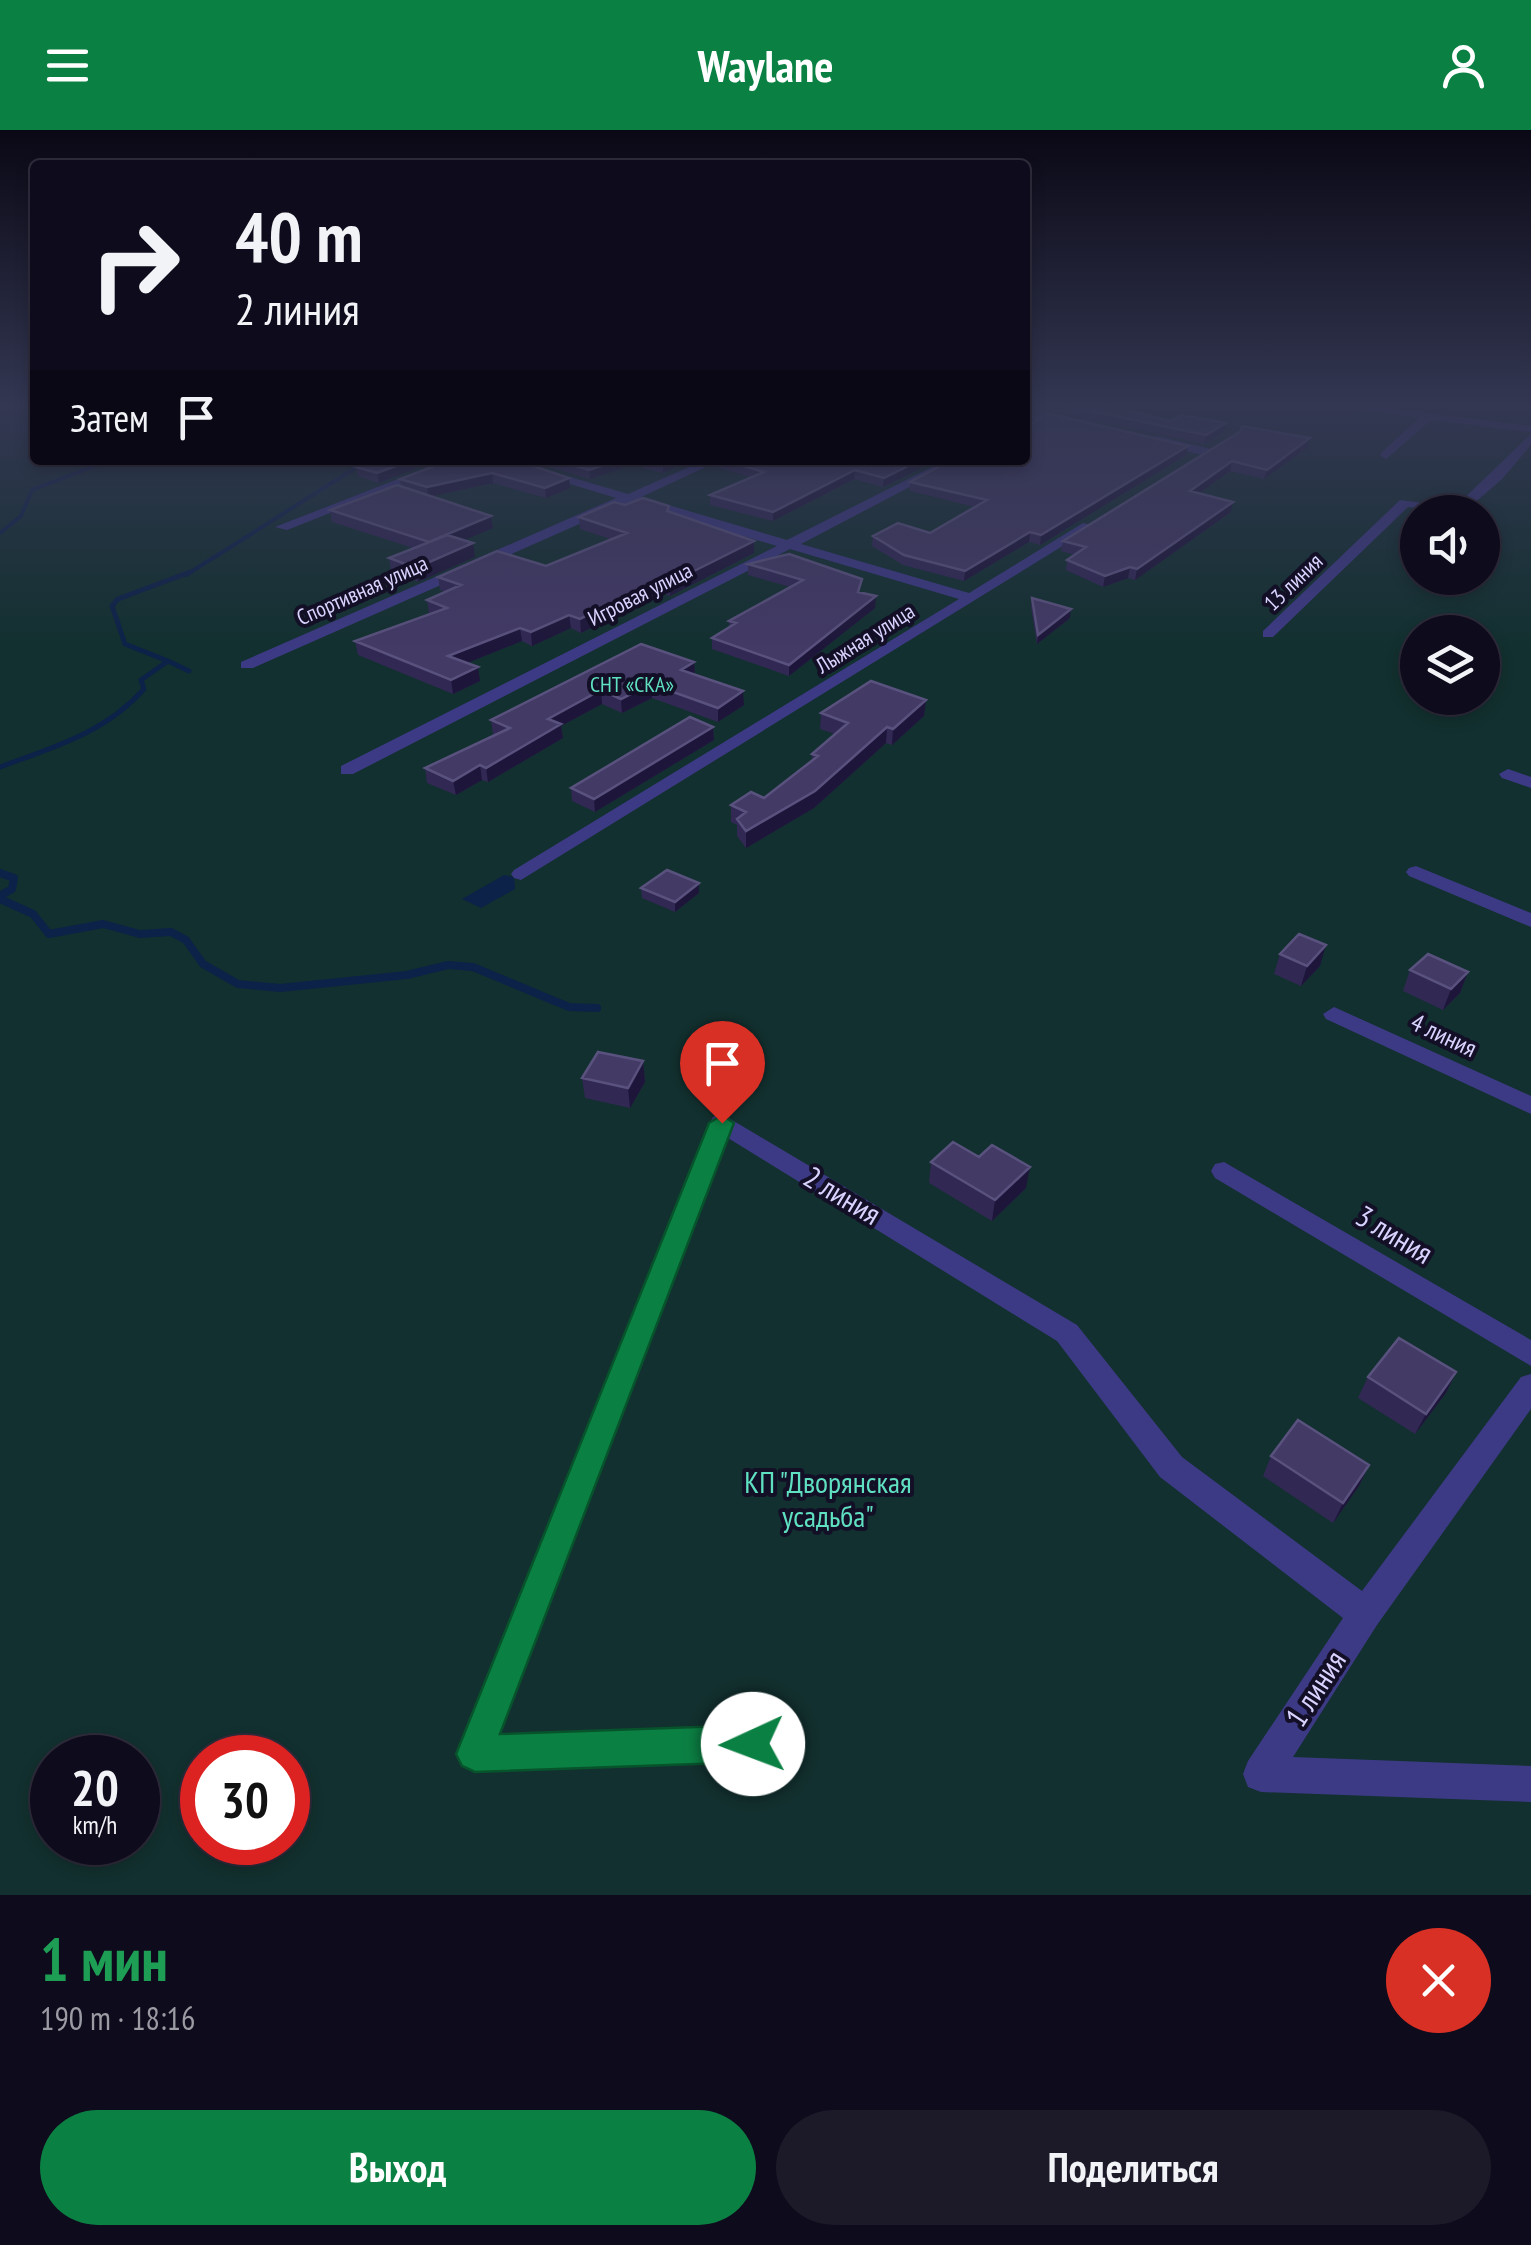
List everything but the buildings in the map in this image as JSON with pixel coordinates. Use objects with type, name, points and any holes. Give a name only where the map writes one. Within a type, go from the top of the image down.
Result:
[{"type":"street","points":[[282,527],[389,486]]},
{"type":"street","points":[[592,486],[971,598]]},
{"type":"street","name":"Спортивная улица","points":[[247,665],[654,486]]},
{"type":"street","name":"Игровая улица","points":[[347,770],[901,486]]},
{"type":"street","name":"13 линия","points":[[1268,634],[1406,503],[1458,511],[1486,486]]},
{"type":"street","name":"Лыжная улица","points":[[521,874],[1108,513]]},
{"type":"street","points":[[1508,774],[1531,783]]},
{"type":"street","points":[[1416,872],[1531,920]]},
{"type":"street","name":"4 линия","points":[[1334,1014],[1531,1106]]},
{"type":"street","name":"2 линия","points":[[753,1744],[475,1754],[722,1123],[1067,1333],[1171,1467],[1364,1614]]},
{"type":"street","name":"3 линия","points":[[1224,1171],[1531,1354]]},
{"type":"street","name":"1 линия","points":[[1531,1386],[1364,1614],[1261,1774],[1531,1784]]},
{"type":"green space","points":[[0,486],[1531,486],[1531,1895],[0,1895]]},
{"type":"water","points":[[504,875],[514,877],[515,889],[481,908],[462,899]]},
{"type":"waterway","points":[[0,533],[21,516],[32,490],[41,486]]},
{"type":"waterway","points":[[186,575],[326,486]]},
{"type":"waterway","points":[[168,661],[125,644],[112,606],[118,599],[190,572]]},
{"type":"waterway","points":[[0,767],[96,728],[129,704],[144,689],[141,680],[168,661]]},
{"type":"waterway","points":[[168,661],[189,671]]},
{"type":"waterway","points":[[0,873],[14,878],[12,889],[0,896]]},
{"type":"waterway","points":[[0,899],[33,914],[49,934],[103,924],[140,934],[171,932],[186,940],[203,964],[238,984],[280,988],[407,975],[448,965],[473,967],[569,1007],[597,1008]]},
{"type":"route","points":[[722,1123],[475,1754],[753,1744]]},
{"type":"park label","name":"СНТ «СКА»","points":[[632,684]]},
{"type":"park label","name":"КП \"Дворянская усадьба\"","points":[[828,1500]]}]
